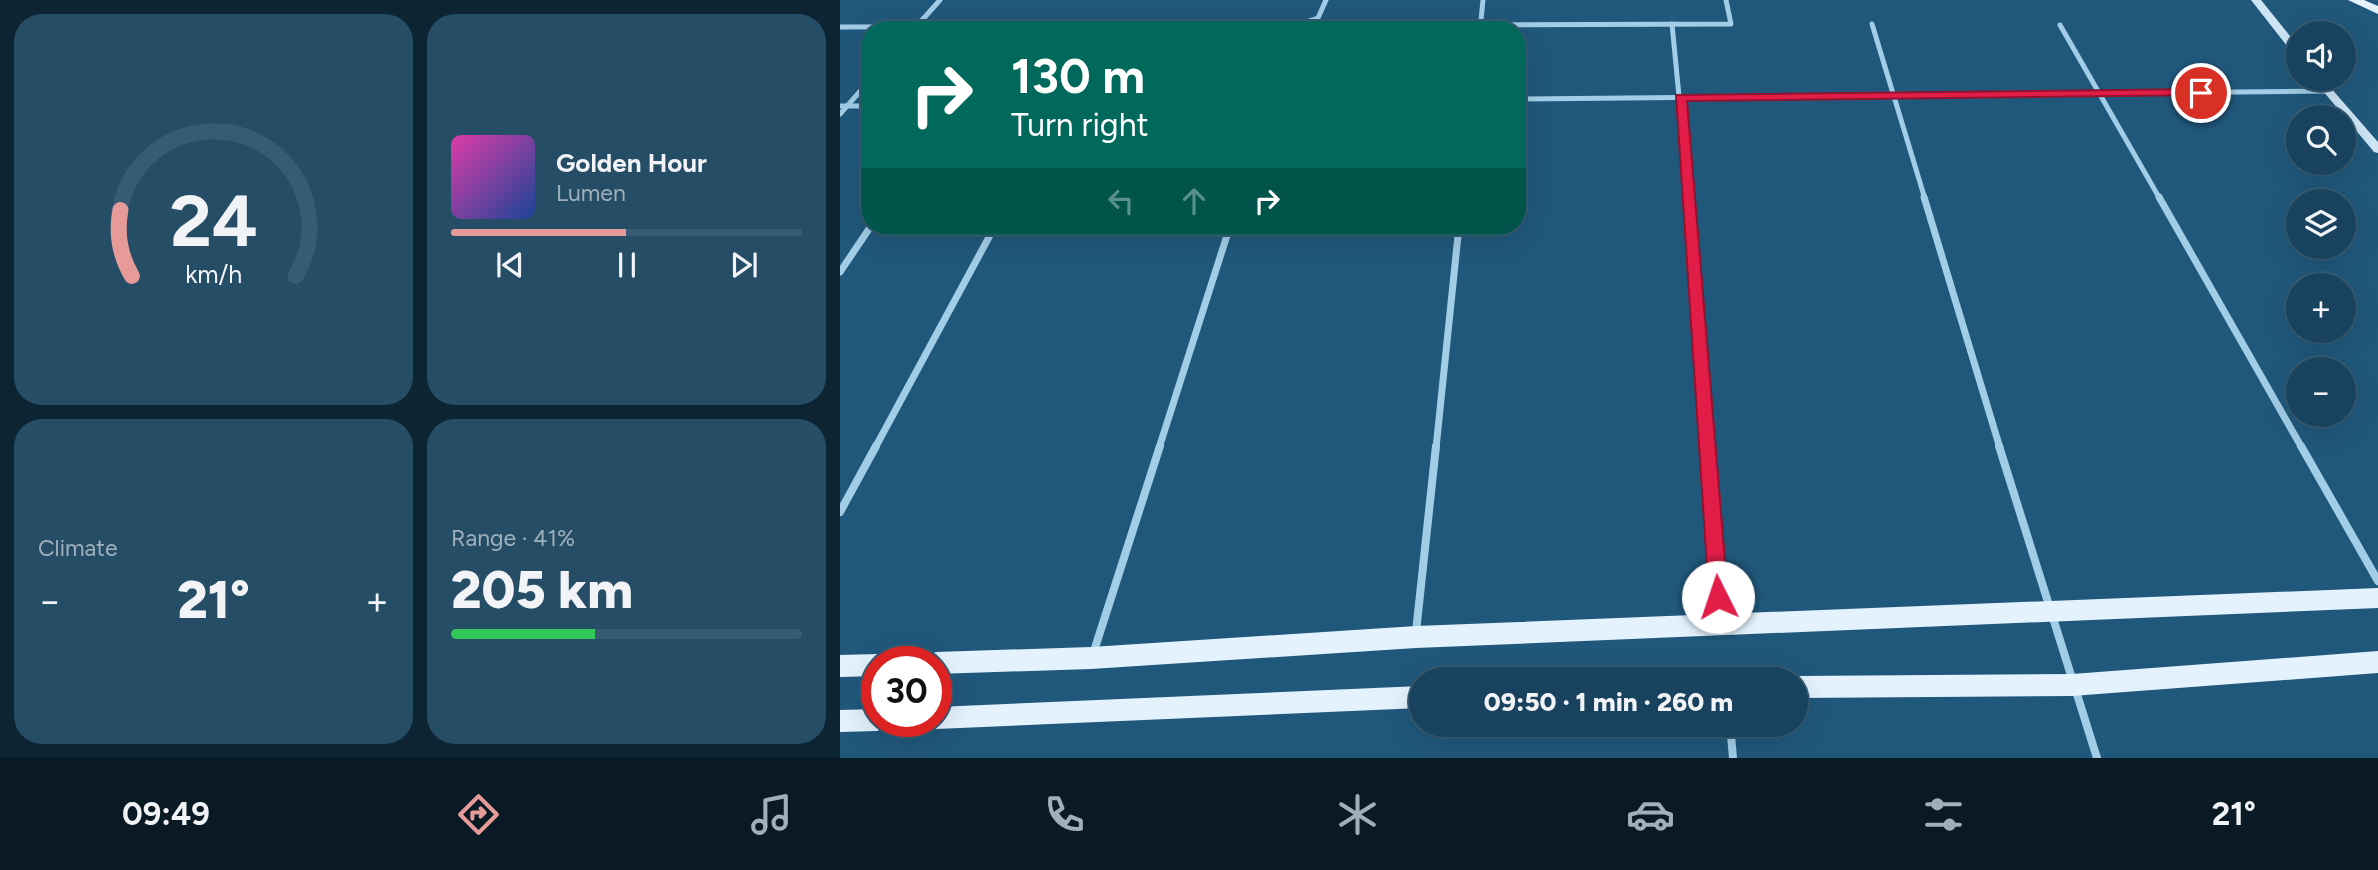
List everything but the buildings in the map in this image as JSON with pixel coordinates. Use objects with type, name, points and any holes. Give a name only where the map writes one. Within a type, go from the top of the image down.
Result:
[{"type":"main road","points":[[2256,0],[2286,38]]},
{"type":"main road","points":[[2354,0],[2378,10]]},
{"type":"main road","points":[[2328,91],[2378,149]]},
{"type":"main road","points":[[952,662],[1091,658],[1416,637],[2378,598]]},
{"type":"main road","points":[[1808,687],[2073,685],[2378,662]]},
{"type":"main road","points":[[840,666],[861,665]]},
{"type":"main road","points":[[952,717],[1409,698]]},
{"type":"main road","points":[[840,721],[861,720]]},
{"type":"street","points":[[922,21],[940,0]]},
{"type":"street","points":[[1311,21],[1318,18],[1326,0]]},
{"type":"street","points":[[1481,21],[1483,0]]},
{"type":"street","points":[[1526,26],[1731,24],[1726,0]]},
{"type":"street","points":[[1672,24],[1681,98],[1720,625]]},
{"type":"street","points":[[1872,24],[2049,612],[2097,758]]},
{"type":"street","points":[[2060,24],[2378,581]]},
{"type":"street","points":[[840,27],[861,27]]},
{"type":"street","points":[[840,114],[861,89]]},
{"type":"street","points":[[1526,99],[2328,91]]},
{"type":"street","points":[[840,272],[865,235]]},
{"type":"street","points":[[840,512],[990,235]]},
{"type":"street","points":[[1091,658],[1227,235]]},
{"type":"street","points":[[1416,637],[1459,235]]},
{"type":"street","points":[[1732,737],[1734,758]]},
{"type":"route","points":[[1718,597],[1681,98],[2201,93]]}]
